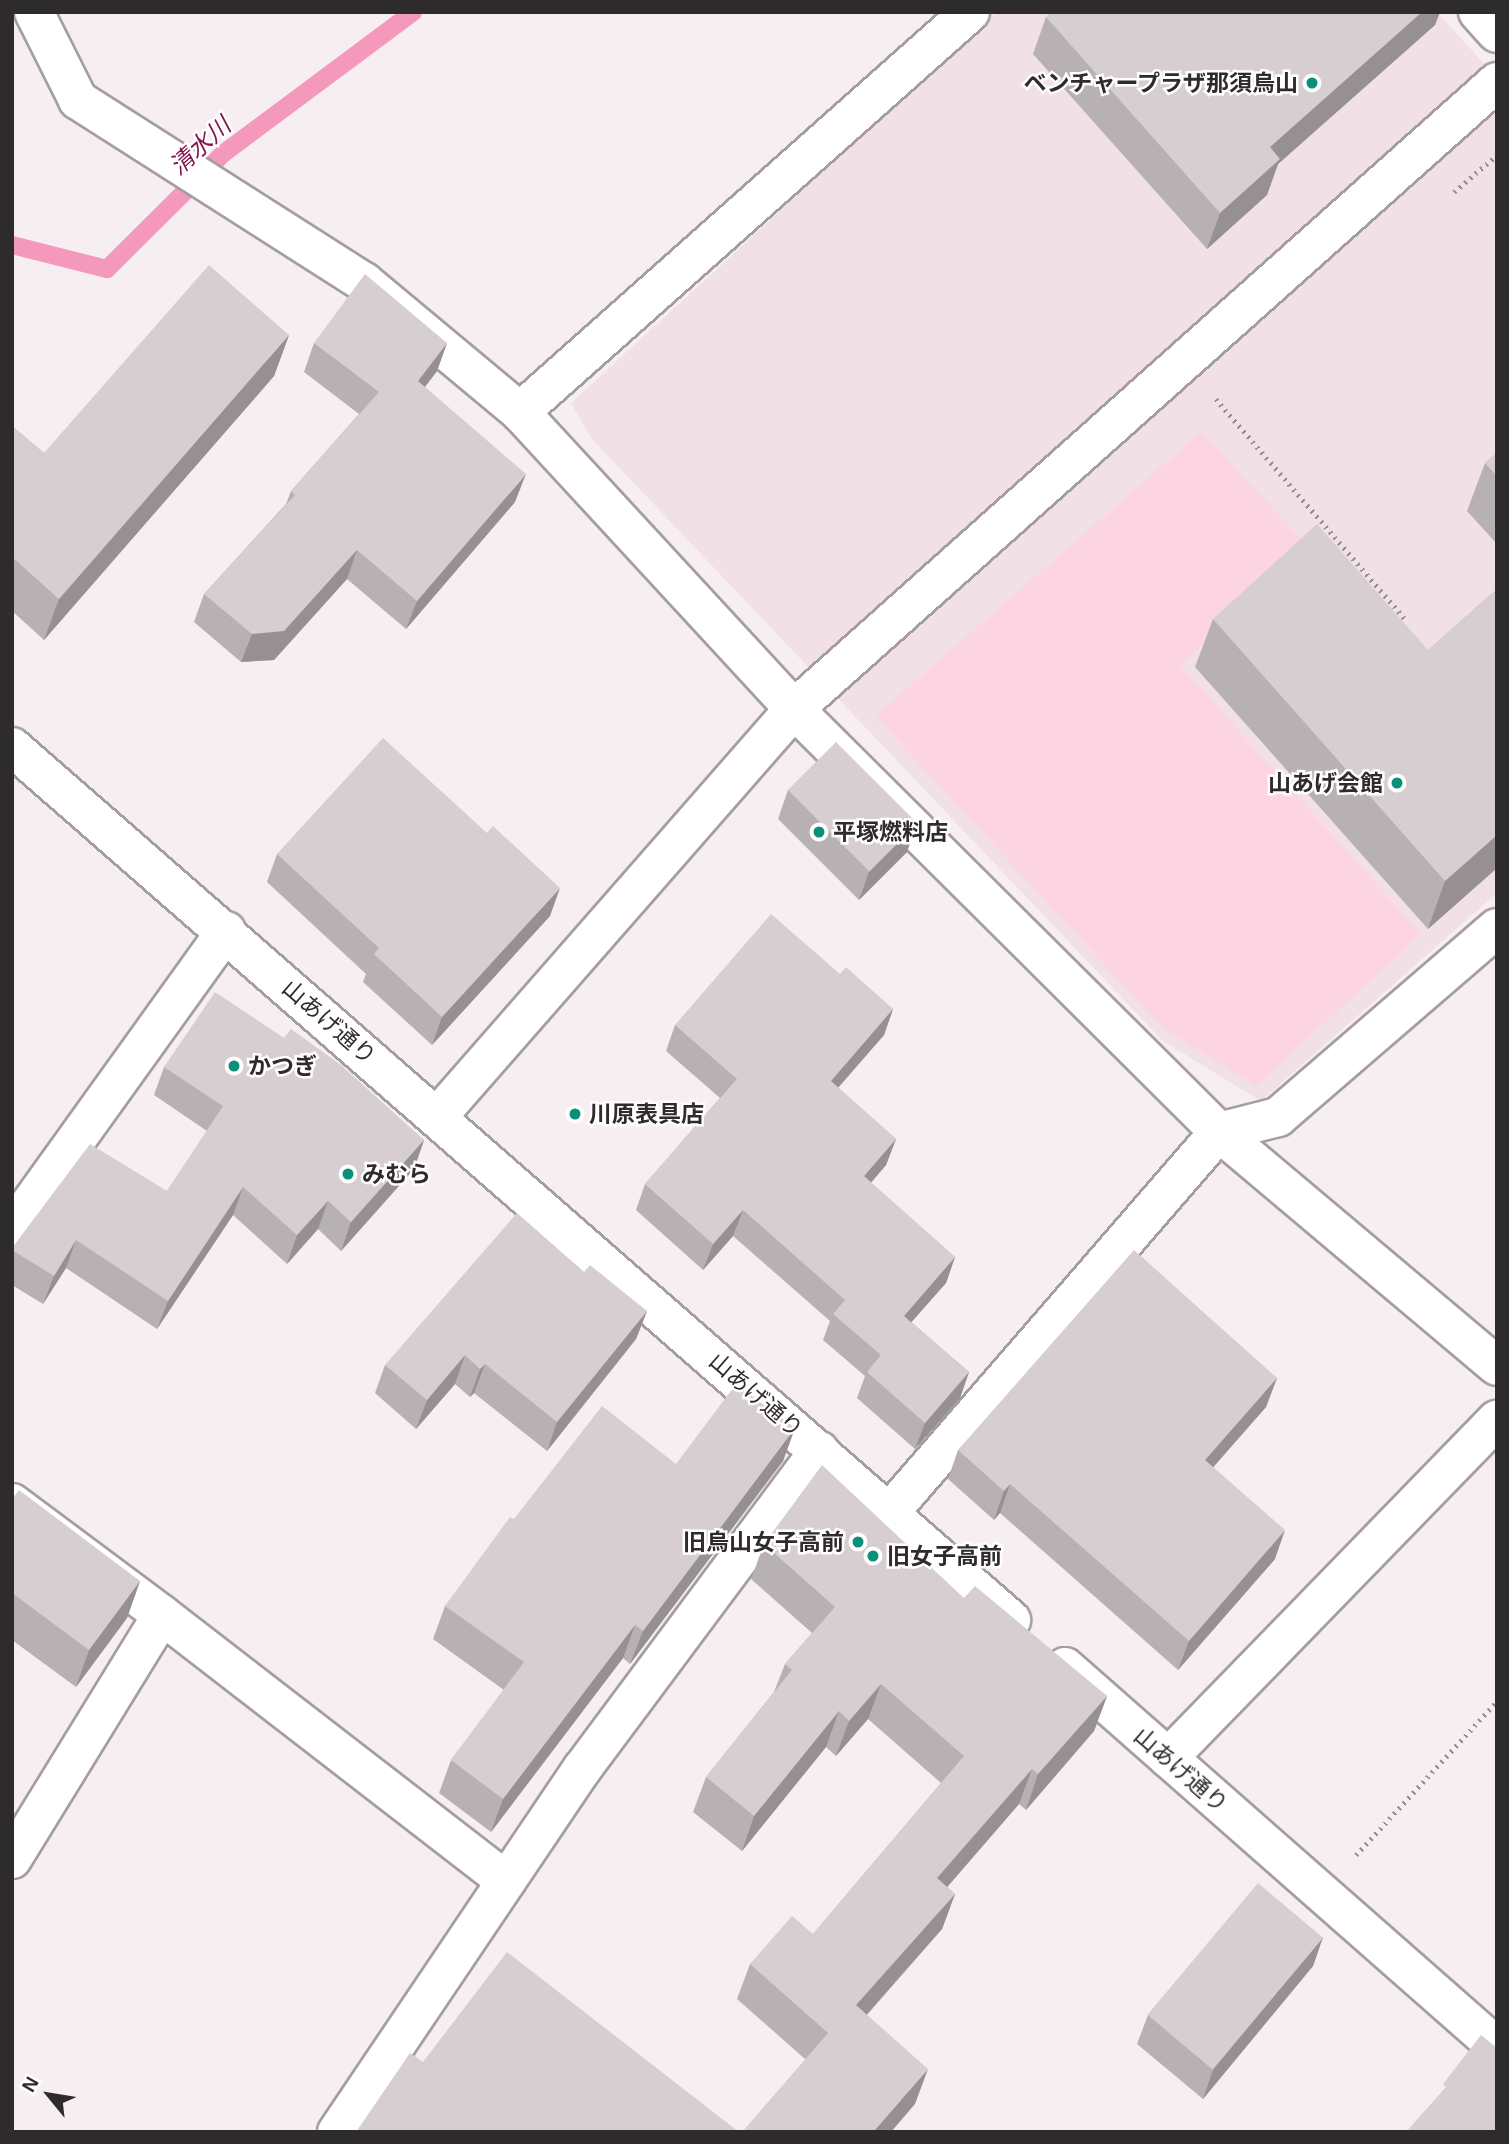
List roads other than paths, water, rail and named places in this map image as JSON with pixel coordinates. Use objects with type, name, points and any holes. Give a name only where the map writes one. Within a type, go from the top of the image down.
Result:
[{"type":"street","points":[[34,12],[78,100],[229,199],[364,282],[520,412],[794,709],[1219,1132],[1497,1366]]},
{"type":"street","points":[[520,412],[970,12]]},
{"type":"street","points":[[1478,12],[1497,33]]},
{"type":"street","points":[[437,1117],[794,709],[1497,82]]},
{"type":"street","name":"山あげ通り","points":[[12,747],[226,931],[1497,2047]]},
{"type":"street","points":[[889,1513],[1219,1132],[1278,1117],[1497,928]]},
{"type":"street","points":[[12,1229],[226,931]]},
{"type":"street","points":[[1168,1758],[1497,1420]]},
{"type":"street","points":[[337,2132],[582,1769],[819,1451]]},
{"type":"street","points":[[12,1503],[162,1615],[506,1881]]},
{"type":"street","points":[[12,1859],[162,1615]]},
{"type":"waterway","name":"清水川","points":[[12,245],[107,269],[224,153],[413,12]]},
{"type":"place","name":"ベンチャープラザ那須烏山","points":[[1312,83]]},
{"type":"place","name":"山あげ会館","points":[[1397,783]]},
{"type":"place","name":"平塚燃料店","points":[[819,832]]},
{"type":"place","name":"かつぎ","points":[[234,1066]]},
{"type":"place","name":"川原表具店","points":[[575,1114]]},
{"type":"place","name":"みむら","points":[[348,1174]]},
{"type":"place","name":"旧烏山女子高前","points":[[858,1542]]},
{"type":"place","name":"旧女子高前","points":[[873,1556]]}]
